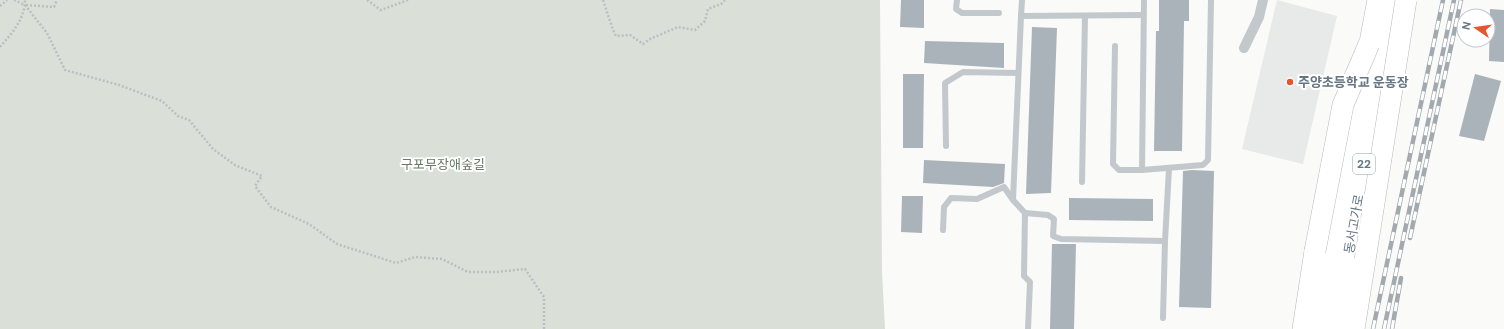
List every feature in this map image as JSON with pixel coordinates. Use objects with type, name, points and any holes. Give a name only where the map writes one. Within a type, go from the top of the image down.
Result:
[{"type":"highway","name":"동서고가로","points":[[1320,329],[1348,160],[1378,0]]},
{"type":"highway","name":"동서고가로","points":[[1335,329],[1394,0]]},
{"type":"highway","points":[[1354,329],[1406,0]]},
{"type":"highway","points":[[1303,329],[1315,251],[1343,104],[1369,44]]},
{"type":"street","points":[[1244,48],[1260,17],[1263,0]]},
{"type":"lane","points":[[957,0],[956,9],[962,13],[999,13]]},
{"type":"lane","points":[[1013,200],[1022,0]]},
{"type":"lane","points":[[1142,170],[1144,0]]},
{"type":"lane","points":[[1115,46],[1113,164],[1120,170],[1142,170],[1203,165],[1208,160],[1211,0]]},
{"type":"lane","points":[[1021,16],[1143,15]]},
{"type":"lane","points":[[1082,182],[1085,16]]},
{"type":"lane","points":[[946,146],[945,83],[963,72],[1018,73]]},
{"type":"lane","points":[[1163,318],[1169,168]]},
{"type":"lane","points":[[943,230],[944,207],[951,198],[977,199],[1004,187],[1025,213],[1048,215],[1054,219],[1053,236],[1061,239],[1165,241]]},
{"type":"lane","points":[[1025,213],[1024,276],[1030,282],[1028,329]]},
{"type":"path","points":[[0,6],[6,0]]},
{"type":"path","points":[[14,0],[25,5],[54,7],[57,0]]},
{"type":"path","points":[[0,47],[17,27],[25,5],[25,0]]},
{"type":"path","points":[[367,0],[381,10],[408,0]]},
{"type":"path","points":[[603,0],[616,36],[630,35],[643,44],[650,39],[678,28],[695,30],[705,21],[708,9],[725,0]]},
{"type":"path","points":[[25,5],[47,33],[65,70],[119,85],[162,100],[178,116],[190,120],[214,149],[235,165],[262,176],[255,186],[271,207],[309,224],[337,244],[396,263],[415,257],[442,259],[468,272],[496,272],[525,269],[544,298],[544,329]]},
{"type":"shaded area","name":"주양초등학교 운동장","points":[[1277,0],[1337,16],[1303,164],[1242,149]]},
{"type":"green space","name":"구포무장애숲길","points":[[0,0],[880,0],[882,272],[885,329],[0,329]]},
{"type":"building","points":[[901,0],[924,0],[924,28],[900,27]]},
{"type":"building","points":[[1159,0],[1189,0],[1189,21],[1184,21],[1182,151],[1154,151],[1156,31],[1159,31]]},
{"type":"building","points":[[1496,9],[1504,10],[1504,62],[1489,61],[1489,48],[1496,48]]},
{"type":"building","points":[[1032,27],[1057,28],[1051,193],[1026,194]]},
{"type":"building","points":[[925,41],[1004,43],[1004,68],[924,63]]},
{"type":"building","points":[[903,74],[924,74],[923,148],[903,148]]},
{"type":"building","points":[[1475,74],[1501,81],[1484,141],[1459,136]]},
{"type":"building","points":[[924,160],[1005,164],[1004,183],[993,187],[923,183]]},
{"type":"building","points":[[1183,171],[1214,171],[1211,308],[1179,307]]},
{"type":"building","points":[[902,196],[923,196],[922,233],[901,232]]},
{"type":"building","points":[[1069,198],[1153,199],[1153,221],[1069,220]]},
{"type":"building","points":[[1052,244],[1076,244],[1074,329],[1050,329]]},
{"type":"railway","points":[[1373,329],[1443,0]]},
{"type":"railway","points":[[1384,329],[1454,0]]},
{"type":"railway","points":[[1410,238],[1461,0]]},
{"type":"railway","points":[[1392,329],[1401,278]]},
{"type":"place","name":"주양초등학교 운동장","points":[[1290,82]]}]
